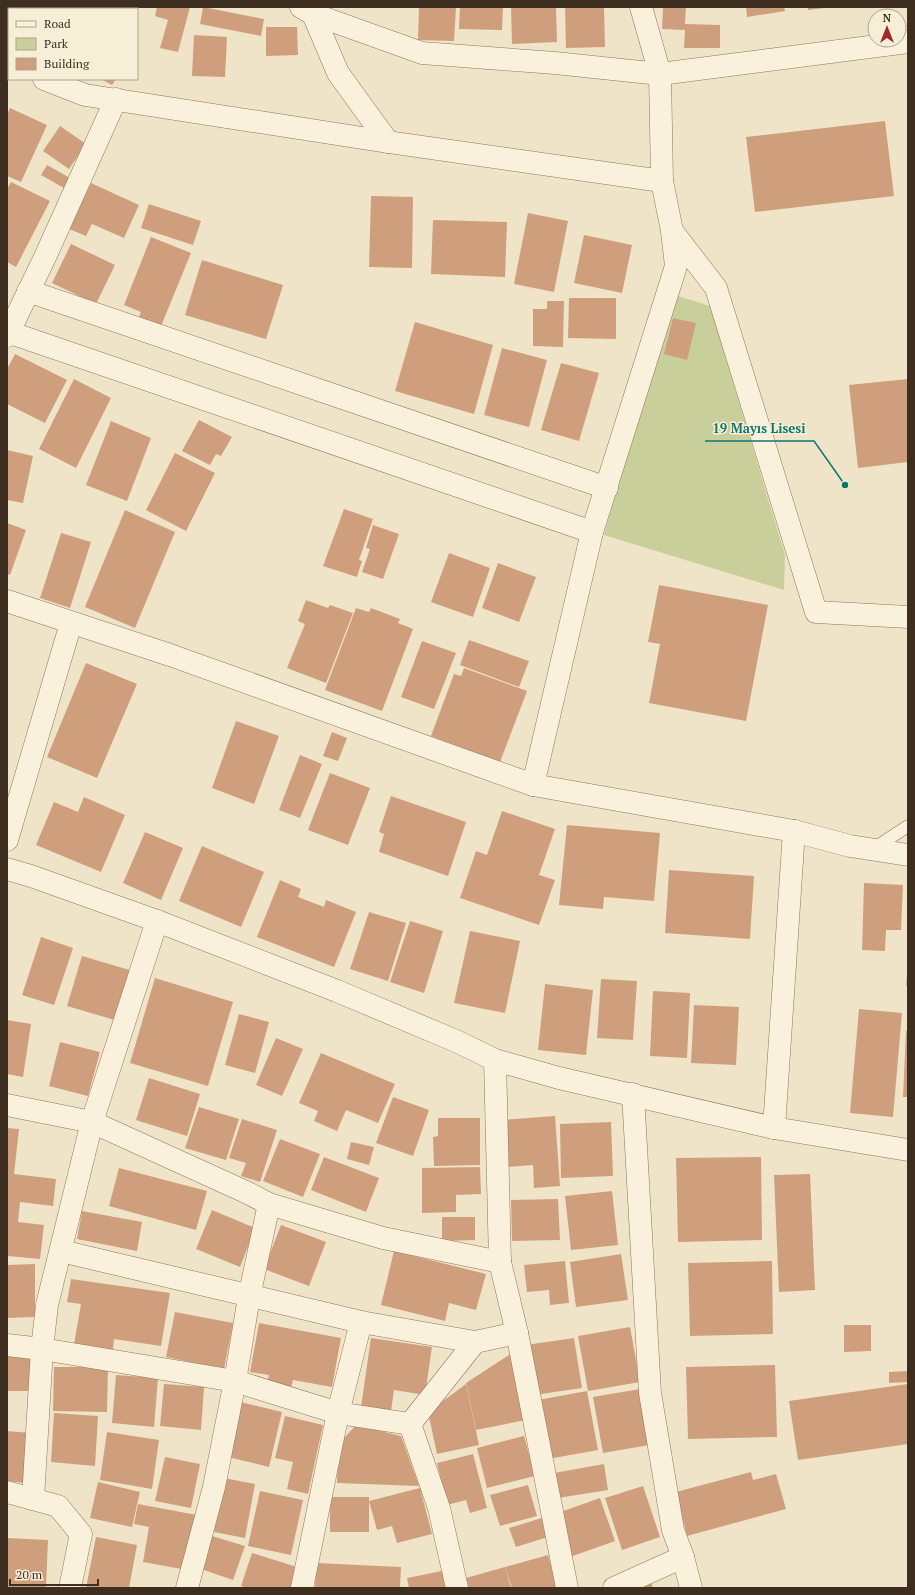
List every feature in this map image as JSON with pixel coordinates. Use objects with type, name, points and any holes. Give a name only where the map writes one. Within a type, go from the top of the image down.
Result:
[{"type":"street","points":[[533,785],[592,532],[676,266],[672,231],[662,181],[660,74],[642,7]]},
{"type":"street","points":[[307,11],[422,53],[555,63],[660,74],[908,42]]},
{"type":"street","points":[[307,11],[338,73],[388,142]]},
{"type":"street","points":[[47,80],[85,95],[388,142],[662,181]]},
{"type":"street","points":[[116,100],[46,255],[8,334],[592,532]]},
{"type":"street","points":[[672,231],[716,288],[816,612],[908,617]]},
{"type":"street","points":[[28,291],[607,488]]},
{"type":"street","points":[[7,601],[170,655],[533,785],[794,831],[850,846],[908,855]]},
{"type":"street","points":[[7,840],[71,623]]},
{"type":"street","points":[[774,1128],[794,831]]},
{"type":"street","points":[[7,869],[31,876],[157,921],[337,991],[456,1041],[495,1060],[559,1078],[774,1128],[908,1153]]},
{"type":"street","points":[[34,1499],[42,1349],[47,1305],[92,1122],[157,921]]},
{"type":"street","points":[[495,1060],[500,1262],[518,1333],[567,1588]]},
{"type":"street","points":[[633,1094],[650,1393],[673,1530],[692,1588]]},
{"type":"street","points":[[7,1104],[92,1122],[241,1190],[268,1204],[383,1238],[500,1262]]},
{"type":"street","points":[[187,1588],[214,1487],[235,1381],[249,1297],[268,1204]]},
{"type":"street","points":[[60,1251],[249,1297],[361,1322],[475,1342],[518,1333]]},
{"type":"street","points":[[302,1588],[338,1413],[361,1322]]},
{"type":"street","points":[[410,1424],[475,1342]]},
{"type":"street","points":[[7,1346],[42,1349],[235,1381],[338,1413],[410,1424]]},
{"type":"street","points":[[410,1424],[439,1508],[457,1588]]},
{"type":"street","points":[[7,1492],[58,1506],[81,1534],[70,1588]]},
{"type":"street","points":[[614,1588],[683,1557]]},
{"type":"lane","points":[[872,850],[908,826]]},
{"type":"green space","points":[[671,294],[710,306],[785,555],[784,590],[604,535]]},
{"type":"building","points":[[157,7],[190,7],[178,52],[160,48],[168,20],[155,16]]},
{"type":"building","points":[[203,7],[264,19],[261,36],[200,24]]},
{"type":"building","points":[[419,7],[456,7],[454,41],[418,40]]},
{"type":"building","points":[[460,7],[503,7],[502,30],[459,29]]},
{"type":"building","points":[[511,7],[556,7],[557,42],[512,44]]},
{"type":"building","points":[[565,7],[604,7],[605,47],[566,48]]},
{"type":"building","points":[[663,7],[686,7],[685,24],[720,25],[720,48],[684,48],[685,30],[662,29]]},
{"type":"building","points":[[746,7],[784,7],[785,11],[747,17]]},
{"type":"building","points":[[808,7],[824,7],[824,8],[808,10]]},
{"type":"building","points":[[266,27],[297,27],[298,55],[266,56]]},
{"type":"building","points":[[194,35],[227,37],[225,77],[192,76]]},
{"type":"building","points":[[103,80],[115,80],[112,85]]},
{"type":"building","points":[[10,108],[47,125],[21,182],[7,176],[7,114]]},
{"type":"building","points":[[885,121],[894,196],[755,212],[746,137]]},
{"type":"building","points":[[60,126],[86,144],[69,169],[43,151]]},
{"type":"building","points":[[47,165],[70,178],[64,188],[41,175]]},
{"type":"building","points":[[11,182],[50,201],[16,267],[7,262],[7,189]]},
{"type":"building","points":[[91,183],[139,205],[124,238],[92,224],[86,236],[69,229]]},
{"type":"building","points":[[371,196],[413,197],[412,268],[369,267]]},
{"type":"building","points":[[149,204],[201,221],[193,245],[141,228]]},
{"type":"building","points":[[528,213],[568,221],[554,292],[514,284]]},
{"type":"building","points":[[433,220],[507,222],[505,277],[431,274]]},
{"type":"building","points":[[584,235],[632,245],[622,293],[574,283]]},
{"type":"building","points":[[151,237],[191,253],[159,331],[137,322],[141,312],[124,305]]},
{"type":"building","points":[[71,244],[115,265],[96,304],[52,283]]},
{"type":"building","points":[[202,260],[283,285],[266,339],[185,315]]},
{"type":"building","points":[[569,298],[616,298],[616,339],[568,338]]},
{"type":"building","points":[[547,301],[564,301],[563,347],[533,346],[533,309],[547,309]]},
{"type":"building","points":[[673,318],[696,323],[687,360],[664,354]]},
{"type":"building","points":[[415,322],[493,345],[474,414],[395,391]]},
{"type":"building","points":[[502,348],[547,360],[529,427],[484,415]]},
{"type":"building","points":[[15,354],[67,380],[45,423],[7,404],[7,369]]},
{"type":"building","points":[[561,363],[599,373],[579,441],[541,430]]},
{"type":"building","points":[[74,379],[111,398],[76,468],[39,449]]},
{"type":"building","points":[[908,379],[908,462],[858,468],[849,385]]},
{"type":"building","points":[[199,420],[232,437],[221,456],[216,454],[210,465],[182,451]]},
{"type":"building","points":[[111,421],[151,438],[127,501],[86,485]]},
{"type":"building","points":[[7,450],[33,456],[23,503],[7,500]]},
{"type":"building","points":[[175,453],[215,473],[186,531],[146,510]]},
{"type":"building","points":[[344,509],[373,519],[359,560],[362,561],[357,577],[323,566]]},
{"type":"building","points":[[125,510],[175,532],[135,628],[85,607]]},
{"type":"building","points":[[7,523],[26,530],[10,575],[7,574]]},
{"type":"building","points":[[373,525],[399,534],[383,579],[362,572],[370,549],[366,548]]},
{"type":"building","points":[[61,533],[91,542],[70,608],[40,598]]},
{"type":"building","points":[[449,553],[490,568],[473,617],[431,602]]},
{"type":"building","points":[[498,563],[536,577],[519,622],[482,608]]},
{"type":"building","points":[[659,585],[768,605],[746,721],[649,703],[660,644],[648,642]]},
{"type":"building","points":[[306,600],[328,608],[330,605],[353,613],[326,683],[287,668],[305,624],[298,621]]},
{"type":"building","points":[[356,608],[369,612],[371,608],[400,619],[398,623],[413,629],[382,711],[325,690]]},
{"type":"building","points":[[469,640],[529,661],[519,687],[460,665]]},
{"type":"building","points":[[422,641],[456,653],[434,709],[401,697]]},
{"type":"building","points":[[86,663],[137,684],[97,778],[47,757]]},
{"type":"building","points":[[464,668],[527,691],[500,762],[431,736],[454,674],[461,676]]},
{"type":"building","points":[[236,721],[279,736],[254,804],[212,788]]},
{"type":"building","points":[[332,732],[347,738],[338,761],[323,756]]},
{"type":"building","points":[[300,755],[322,764],[300,818],[279,810]]},
{"type":"building","points":[[330,773],[370,788],[348,845],[308,830]]},
{"type":"building","points":[[391,796],[466,822],[448,876],[379,852],[384,834],[379,832]]},
{"type":"building","points":[[84,797],[125,815],[101,872],[36,845],[54,802],[78,812]]},
{"type":"building","points":[[502,811],[555,829],[539,875],[555,880],[539,925],[460,898],[476,851],[487,855]]},
{"type":"building","points":[[567,825],[660,833],[654,901],[604,897],[603,909],[559,905]]},
{"type":"building","points":[[145,832],[183,848],[161,900],[123,883]]},
{"type":"building","points":[[202,846],[264,872],[241,927],[179,901]]},
{"type":"building","points":[[669,870],[754,876],[750,939],[665,933]]},
{"type":"building","points":[[280,880],[301,889],[298,897],[324,907],[326,900],[356,912],[334,967],[257,937]]},
{"type":"building","points":[[864,883],[903,885],[901,930],[886,930],[885,951],[862,950]]},
{"type":"building","points":[[369,912],[406,923],[388,981],[350,969]]},
{"type":"building","points":[[410,921],[443,931],[424,993],[390,982]]},
{"type":"building","points":[[470,931],[520,941],[505,1013],[454,1003]]},
{"type":"building","points":[[41,937],[73,948],[54,1005],[22,995]]},
{"type":"building","points":[[82,956],[133,971],[118,1021],[67,1006]]},
{"type":"building","points":[[907,975],[908,986],[906,986]]},
{"type":"building","points":[[155,978],[233,1002],[208,1086],[130,1063]]},
{"type":"building","points":[[601,979],[637,981],[633,1040],[597,1038]]},
{"type":"building","points":[[545,984],[593,990],[586,1055],[538,1050]]},
{"type":"building","points":[[653,991],[690,993],[687,1058],[650,1056]]},
{"type":"building","points":[[694,1005],[739,1007],[736,1065],[691,1063]]},
{"type":"building","points":[[859,1009],[902,1013],[893,1117],[850,1113]]},
{"type":"building","points":[[239,1014],[269,1022],[255,1073],[225,1065]]},
{"type":"building","points":[[7,1020],[31,1024],[23,1077],[7,1074]]},
{"type":"building","points":[[906,1031],[908,1031],[908,1097],[903,1097]]},
{"type":"building","points":[[276,1038],[303,1049],[282,1096],[256,1085]]},
{"type":"building","points":[[60,1042],[100,1052],[88,1096],[49,1086]]},
{"type":"building","points":[[321,1053],[395,1084],[378,1123],[346,1110],[337,1131],[314,1121],[318,1111],[299,1103]]},
{"type":"building","points":[[149,1078],[200,1094],[187,1136],[136,1120]]},
{"type":"building","points":[[393,1097],[429,1110],[413,1156],[376,1143]]},
{"type":"building","points":[[199,1107],[239,1119],[226,1160],[185,1148]]},
{"type":"building","points":[[555,1116],[560,1186],[534,1188],[533,1165],[507,1167],[503,1120]]},
{"type":"building","points":[[438,1118],[480,1118],[480,1165],[434,1166],[433,1137],[438,1136]]},
{"type":"building","points":[[242,1119],[277,1130],[260,1182],[241,1176],[246,1163],[229,1158]]},
{"type":"building","points":[[611,1122],[613,1176],[561,1178],[560,1124]]},
{"type":"building","points":[[7,1128],[19,1129],[14,1174],[56,1179],[53,1206],[20,1202],[18,1222],[44,1225],[40,1259],[7,1256]]},
{"type":"building","points":[[280,1139],[320,1154],[303,1197],[263,1181]]},
{"type":"building","points":[[351,1142],[374,1147],[369,1165],[347,1159]]},
{"type":"building","points":[[324,1157],[379,1178],[366,1212],[311,1190]]},
{"type":"building","points":[[761,1157],[762,1240],[678,1242],[676,1158]]},
{"type":"building","points":[[480,1167],[481,1194],[456,1195],[456,1212],[422,1213],[422,1168]]},
{"type":"building","points":[[119,1168],[207,1191],[196,1230],[109,1206]]},
{"type":"building","points":[[810,1174],[815,1290],[779,1292],[774,1175]]},
{"type":"building","points":[[612,1191],[618,1245],[571,1250],[565,1196]]},
{"type":"building","points":[[558,1199],[560,1240],[512,1241],[511,1200]]},
{"type":"building","points":[[212,1210],[255,1228],[240,1267],[196,1249]]},
{"type":"building","points":[[82,1211],[142,1222],[137,1251],[77,1239]]},
{"type":"building","points":[[442,1217],[475,1217],[475,1240],[442,1241]]},
{"type":"building","points":[[281,1225],[326,1242],[309,1286],[264,1269]]},
{"type":"building","points":[[394,1251],[486,1274],[476,1310],[449,1303],[445,1321],[381,1305]]},
{"type":"building","points":[[621,1254],[628,1300],[576,1307],[570,1262]]},
{"type":"building","points":[[565,1261],[569,1303],[550,1305],[549,1290],[527,1292],[524,1265]]},
{"type":"building","points":[[772,1261],[773,1334],[690,1336],[688,1263]]},
{"type":"building","points":[[35,1264],[35,1317],[7,1318],[7,1265]]},
{"type":"building","points":[[71,1279],[170,1293],[161,1346],[114,1339],[113,1350],[74,1344],[81,1304],[67,1302]]},
{"type":"building","points":[[175,1312],[233,1323],[224,1369],[166,1357]]},
{"type":"building","points":[[259,1323],[341,1338],[332,1387],[293,1380],[291,1388],[267,1383],[269,1375],[250,1372]]},
{"type":"building","points":[[844,1325],[871,1325],[871,1351],[844,1352]]},
{"type":"building","points":[[630,1327],[640,1382],[588,1391],[578,1336]]},
{"type":"building","points":[[371,1338],[432,1347],[425,1395],[394,1390],[391,1411],[361,1407]]},
{"type":"building","points":[[574,1338],[582,1388],[534,1395],[526,1345]]},
{"type":"building","points":[[512,1353],[526,1420],[476,1430],[466,1383]]},
{"type":"building","points":[[7,1356],[35,1356],[35,1391],[7,1391]]},
{"type":"building","points":[[775,1365],[777,1437],[688,1439],[686,1367]]},
{"type":"building","points":[[54,1367],[108,1367],[107,1412],[53,1411]]},
{"type":"building","points":[[908,1371],[908,1382],[889,1383],[889,1372]]},
{"type":"building","points":[[116,1375],[158,1378],[154,1427],[112,1423]]},
{"type":"building","points":[[164,1384],[204,1387],[201,1430],[160,1426]]},
{"type":"building","points":[[466,1384],[479,1445],[437,1454],[428,1412]]},
{"type":"building","points":[[908,1384],[908,1444],[798,1460],[789,1401]]},
{"type":"building","points":[[640,1389],[649,1445],[603,1453],[593,1397]]},
{"type":"building","points":[[587,1391],[598,1450],[548,1459],[538,1400]]},
{"type":"building","points":[[240,1402],[282,1412],[269,1467],[228,1457]]},
{"type":"building","points":[[54,1413],[98,1416],[95,1466],[51,1462]]},
{"type":"building","points":[[285,1416],[323,1425],[308,1494],[287,1489],[293,1462],[275,1458]]},
{"type":"building","points":[[356,1425],[401,1436],[419,1486],[337,1483],[338,1445]]},
{"type":"building","points":[[7,1431],[31,1433],[27,1483],[7,1481]]},
{"type":"building","points":[[107,1432],[159,1440],[152,1489],[100,1480]]},
{"type":"building","points":[[524,1436],[535,1476],[487,1488],[477,1448]]},
{"type":"building","points":[[473,1454],[487,1508],[470,1513],[466,1500],[447,1505],[437,1463]]},
{"type":"building","points":[[165,1457],[200,1464],[191,1508],[155,1501]]},
{"type":"building","points":[[604,1464],[608,1490],[558,1498],[554,1473]]},
{"type":"building","points":[[751,1472],[753,1480],[776,1474],[786,1509],[687,1536],[676,1492]]},
{"type":"building","points":[[224,1478],[255,1484],[245,1538],[214,1532]]},
{"type":"building","points":[[98,1482],[140,1492],[132,1527],[90,1518]]},
{"type":"building","points":[[528,1485],[537,1516],[500,1526],[490,1495]]},
{"type":"building","points":[[643,1486],[660,1537],[622,1550],[605,1498]]},
{"type":"building","points":[[420,1488],[432,1534],[397,1543],[392,1526],[377,1530],[369,1501]]},
{"type":"building","points":[[260,1491],[303,1500],[291,1555],[248,1546]]},
{"type":"building","points":[[330,1497],[369,1497],[369,1532],[330,1532]]},
{"type":"building","points":[[600,1498],[615,1541],[570,1557],[555,1514]]},
{"type":"building","points":[[138,1504],[197,1515],[187,1570],[143,1562],[149,1527],[134,1524]]},
{"type":"building","points":[[542,1518],[548,1537],[516,1547],[509,1528]]},
{"type":"building","points":[[212,1536],[245,1546],[233,1580],[201,1569]]},
{"type":"building","points":[[96,1537],[137,1545],[129,1588],[86,1588]]},
{"type":"building","points":[[7,1538],[48,1540],[46,1588],[7,1588]]},
{"type":"building","points":[[252,1553],[297,1567],[290,1588],[247,1588],[241,1586]]},
{"type":"building","points":[[548,1555],[557,1588],[512,1588],[505,1567]]},
{"type":"building","points":[[316,1563],[401,1567],[400,1588],[315,1588]]},
{"type":"building","points":[[505,1567],[511,1588],[469,1588],[466,1578]]},
{"type":"building","points":[[442,1571],[446,1588],[409,1588],[407,1578]]},
{"type":"building","points":[[651,1582],[653,1588],[635,1588]]},
{"type":"place","name":"19 Mayıs Lisesi","points":[[845,485]]}]
